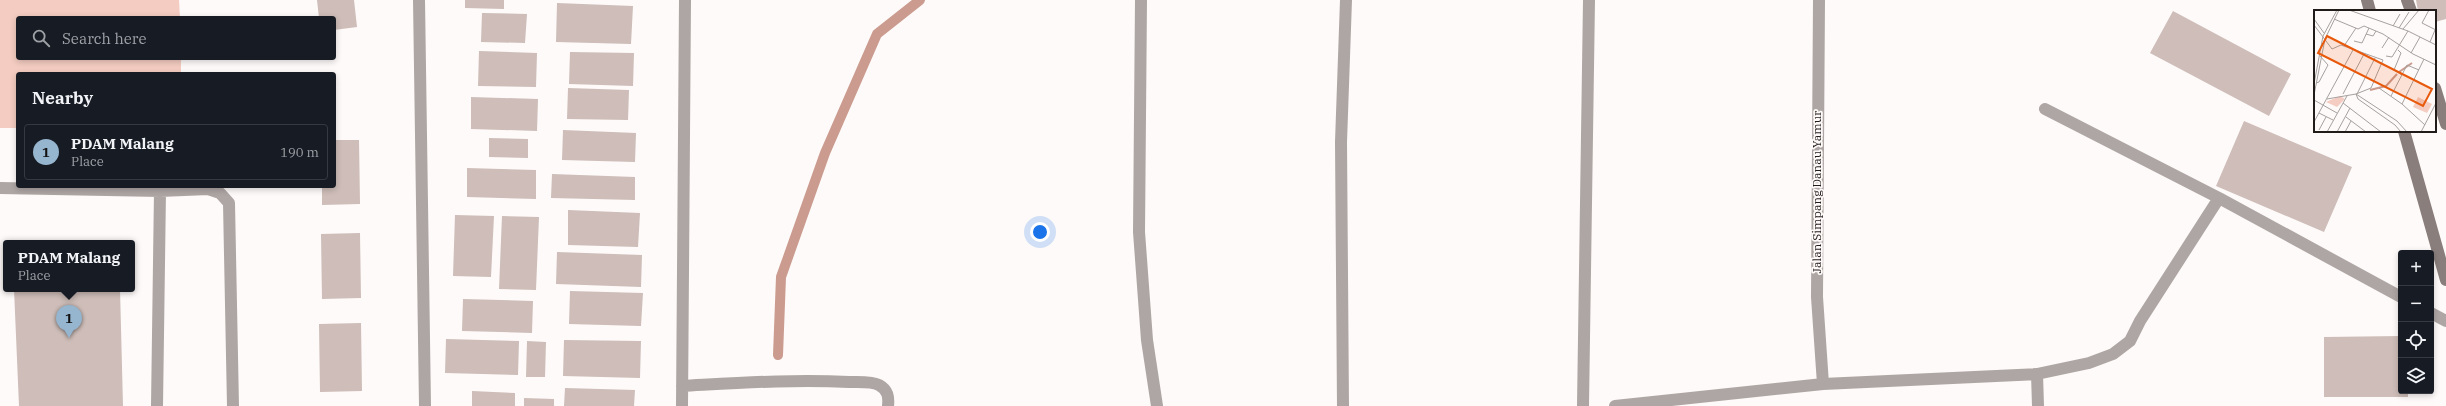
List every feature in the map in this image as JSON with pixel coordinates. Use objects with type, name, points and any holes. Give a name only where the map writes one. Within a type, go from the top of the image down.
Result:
[{"type":"street","points":[[419,0],[425,406]]},
{"type":"street","points":[[682,406],[685,0]]},
{"type":"street","points":[[1142,0],[1139,232],[1147,340],[1157,406]]},
{"type":"street","points":[[1343,406],[1341,142],[1346,0]]},
{"type":"street","points":[[1583,406],[1589,0]]},
{"type":"street","name":"Jalan Simpang Danau Yamur","points":[[1819,0],[1817,297],[1823,384]]},
{"type":"street","points":[[2367,0],[2370,10]]},
{"type":"street","points":[[2407,0],[2411,10]]},
{"type":"street","points":[[2436,91],[2446,124]]},
{"type":"street","points":[[2044,109],[2219,198],[2398,295]]},
{"type":"street","points":[[2404,132],[2446,280]]},
{"type":"street","points":[[0,188],[160,191],[208,190],[220,193],[229,203],[233,406]]},
{"type":"street","points":[[157,406],[160,191]]},
{"type":"street","points":[[1615,406],[1823,384],[2037,374],[2090,363],[2113,354],[2130,341],[2140,321],[2219,198]]},
{"type":"street","points":[[2434,315],[2446,321]]},
{"type":"street","points":[[2037,374],[2038,406]]},
{"type":"street","points":[[682,386],[818,380],[860,382],[878,384],[884,389],[889,396],[888,406]]},
{"type":"shaded area","points":[[0,0],[179,0],[180,16],[16,16],[16,60],[181,60],[181,72],[16,72],[16,128],[0,128]]},
{"type":"building","points":[[317,0],[354,0],[357,27],[336,30],[336,16],[319,16]]},
{"type":"building","points":[[465,0],[504,0],[504,9],[465,8]]},
{"type":"building","points":[[2416,0],[2446,0],[2446,19],[2436,22],[2436,10],[2418,10]]},
{"type":"building","points":[[557,3],[633,6],[631,44],[556,42]]},
{"type":"building","points":[[2173,11],[2291,74],[2269,116],[2150,53]]},
{"type":"building","points":[[482,13],[527,14],[525,43],[481,42]]},
{"type":"building","points":[[479,51],[537,53],[536,87],[478,86]]},
{"type":"building","points":[[570,52],[634,53],[633,86],[569,84]]},
{"type":"building","points":[[568,88],[629,90],[628,120],[567,119]]},
{"type":"building","points":[[471,97],[538,99],[537,131],[471,129]]},
{"type":"building","points":[[2244,121],[2352,167],[2324,232],[2216,186]]},
{"type":"building","points":[[563,130],[636,133],[635,162],[562,160]]},
{"type":"building","points":[[489,138],[528,139],[528,158],[489,157]]},
{"type":"building","points":[[336,140],[359,140],[360,204],[322,205],[322,188],[336,188]]},
{"type":"building","points":[[467,168],[536,170],[536,199],[467,197]]},
{"type":"building","points":[[552,174],[635,177],[635,200],[551,198]]},
{"type":"building","points":[[568,210],[640,213],[638,247],[568,245]]},
{"type":"building","points":[[455,215],[494,216],[491,277],[453,276]]},
{"type":"building","points":[[502,216],[539,217],[536,290],[499,289]]},
{"type":"building","points":[[360,233],[361,298],[322,299],[321,234]]},
{"type":"building","points":[[557,252],[642,255],[641,287],[556,284]]},
{"type":"building","points":[[570,291],[643,293],[641,326],[569,324]]},
{"type":"building","points":[[14,292],[120,292],[123,406],[19,406]]},
{"type":"building","points":[[463,299],[533,301],[532,333],[462,331]]},
{"type":"building","points":[[361,323],[362,391],[320,392],[319,324]]},
{"type":"building","points":[[2398,336],[2398,394],[2408,394],[2408,397],[2324,397],[2324,337]]},
{"type":"building","points":[[446,339],[519,341],[518,375],[445,373]]},
{"type":"building","points":[[564,340],[641,341],[640,378],[563,376]]},
{"type":"building","points":[[527,341],[546,342],[545,377],[526,377]]},
{"type":"building","points":[[565,388],[635,390],[634,406],[564,406]]},
{"type":"building","points":[[472,391],[515,393],[515,406],[472,406]]},
{"type":"building","points":[[524,398],[554,399],[554,406],[524,406]]},
{"type":"waterway","points":[[778,355],[781,277],[825,153],[877,34],[920,0]]},
{"type":"place","name":"PDAM Malang","points":[[69,338]]}]
